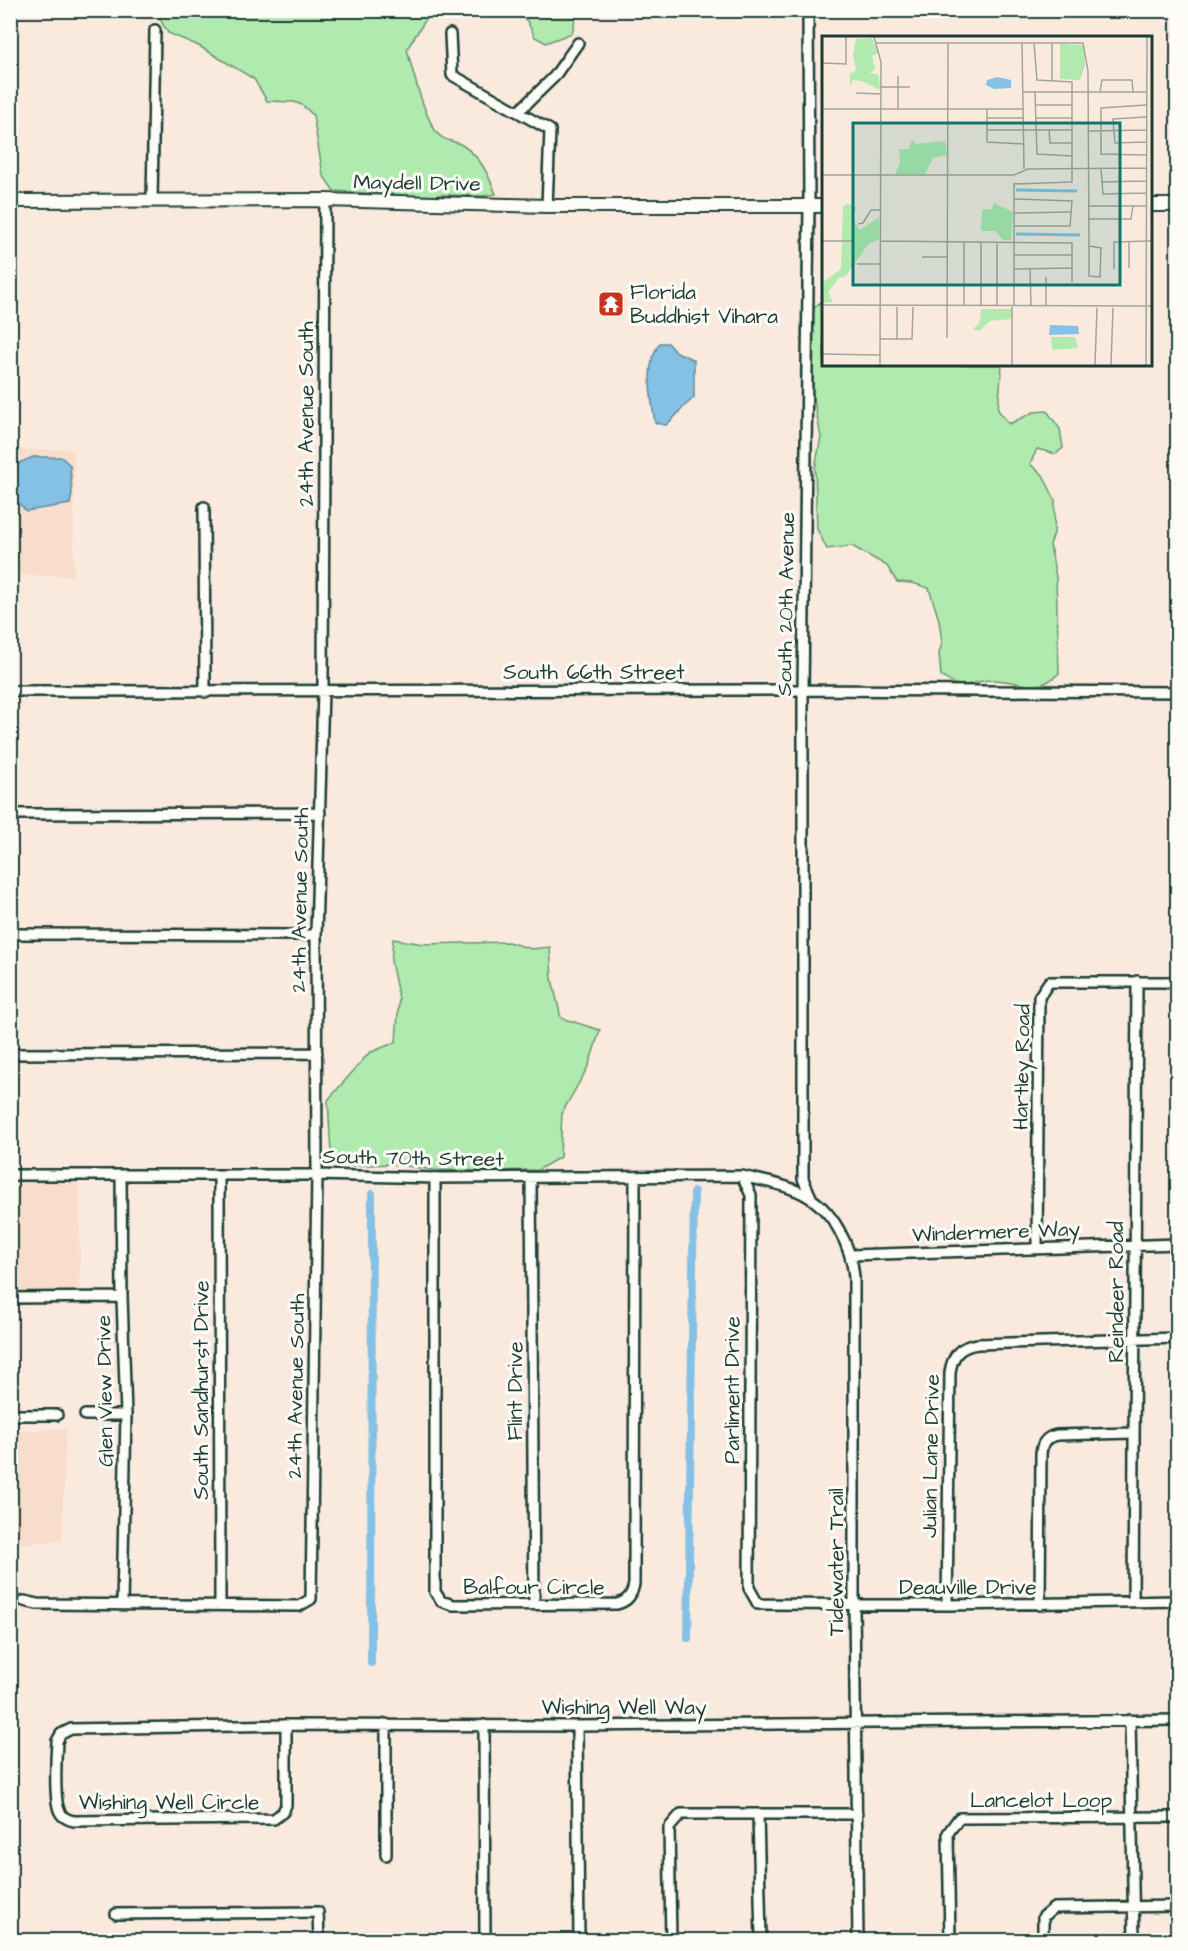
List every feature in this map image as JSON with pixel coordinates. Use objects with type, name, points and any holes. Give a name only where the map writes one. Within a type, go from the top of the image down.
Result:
[{"type":"street","name":"South 20th Avenue","points":[[808,10],[809,206],[803,690],[803,1179],[811,1197]]},
{"type":"street","points":[[152,201],[155,30]]},
{"type":"street","points":[[450,34],[452,75],[550,130],[547,206]]},
{"type":"street","points":[[518,112],[555,76],[578,43]]},
{"type":"street","name":"Maydell Drive","points":[[10,201],[325,200],[547,206],[822,206]]},
{"type":"street","name":"24th Avenue South","points":[[220,1605],[299,1606],[311,1599],[317,1175],[316,935],[323,691],[325,200]]},
{"type":"street","points":[[1152,205],[1178,205]]},
{"type":"street","points":[[204,507],[205,692]]},
{"type":"street","name":"South 66th Street","points":[[10,691],[1178,692]]},
{"type":"street","points":[[10,814],[320,813]]},
{"type":"street","points":[[10,934],[316,935]]},
{"type":"street","name":"Reindeer Road","points":[[1133,1602],[1137,981]]},
{"type":"street","name":"Hartley Road","points":[[1037,1248],[1040,997],[1049,982],[1178,982]]},
{"type":"street","points":[[10,1054],[317,1053]]},
{"type":"street","name":"South 70th Street","points":[[10,1175],[317,1175],[435,1178],[742,1176],[783,1185],[811,1197]]},
{"type":"street","name":"Glen View Drive","points":[[122,1175],[122,1297],[126,1415],[122,1605]]},
{"type":"street","name":"South Sandhurst Drive","points":[[219,1175],[220,1605]]},
{"type":"street","name":"Parliment Drive","points":[[742,1176],[751,1195],[749,1588],[758,1604]]},
{"type":"street","name":"Balfour Circle","points":[[435,1178],[435,1592],[441,1600],[453,1605],[617,1604],[628,1599],[633,1589],[634,1178]]},
{"type":"street","name":"Flint Drive","points":[[531,1178],[534,1605]]},
{"type":"street","name":"Tidewater Trail","points":[[811,1197],[829,1213],[851,1255],[854,1278],[854,1605],[858,1941]]},
{"type":"street","name":"Windermere Way","points":[[851,1255],[1178,1244]]},
{"type":"street","points":[[10,1298],[122,1297]]},
{"type":"street","name":"Julian Lane Drive","points":[[947,1605],[950,1373],[955,1354],[964,1347],[978,1344],[1178,1338]]},
{"type":"street","points":[[10,1415],[57,1415]]},
{"type":"street","points":[[85,1415],[126,1415]]},
{"type":"street","points":[[1040,1605],[1043,1444],[1057,1434],[1133,1433]]},
{"type":"street","points":[[24,1600],[37,1604],[220,1605]]},
{"type":"street","name":"Deauville Drive","points":[[758,1604],[1040,1605],[1178,1601]]},
{"type":"street","points":[[1130,1720],[1134,1941]]},
{"type":"street","name":"Wishing Well Way","points":[[71,1729],[386,1724],[577,1726],[1178,1720]]},
{"type":"street","points":[[386,1724],[386,1855]]},
{"type":"street","name":"Wishing Well Circle","points":[[71,1729],[59,1736],[57,1747],[58,1808],[69,1820],[267,1820],[274,1819],[286,1805],[285,1725]]},
{"type":"street","points":[[484,1725],[485,1941]]},
{"type":"street","points":[[577,1726],[579,1941]]},
{"type":"street","points":[[671,1941],[669,1828],[681,1814],[857,1814]]},
{"type":"street","points":[[758,1814],[761,1941]]},
{"type":"street","name":"Lancelot Loop","points":[[950,1941],[948,1833],[959,1818],[1178,1817]]},
{"type":"street","points":[[1043,1941],[1043,1917],[1054,1908],[1178,1906]]},
{"type":"street","points":[[116,1914],[318,1912],[319,1941]]},
{"type":"shaded area","points":[[74,449],[74,576],[11,575],[11,450]]},
{"type":"shaded area","points":[[79,1180],[80,1294],[11,1294],[10,1182]]},
{"type":"shaded area","points":[[66,1428],[62,1541],[11,1544],[11,1432]]},
{"type":"green space","points":[[155,11],[449,11],[429,14],[407,49],[409,58],[425,108],[435,130],[442,138],[462,145],[474,155],[487,173],[496,194],[440,195],[421,200],[397,195],[334,191],[323,175],[313,115],[302,105],[294,102],[267,101],[254,79],[199,46],[168,33]]},
{"type":"green space","points":[[515,11],[577,11],[572,33],[546,43],[535,37],[527,21]]},
{"type":"green space","points":[[822,301],[822,366],[1002,366],[998,410],[1009,424],[1034,412],[1047,411],[1060,429],[1063,448],[1056,454],[1037,449],[1030,464],[1043,475],[1055,500],[1054,533],[1050,545],[1056,577],[1059,673],[1051,680],[1036,685],[993,680],[962,686],[950,682],[941,676],[939,653],[942,643],[939,620],[929,588],[897,582],[887,566],[852,546],[827,549],[817,529],[815,468],[821,437],[812,390],[810,332],[814,308]]},
{"type":"green space","points":[[393,939],[424,944],[508,942],[532,949],[550,947],[552,979],[561,1018],[600,1030],[589,1065],[562,1113],[560,1157],[538,1170],[484,1171],[434,1170],[391,1164],[349,1166],[331,1153],[328,1100],[369,1053],[396,1042],[399,999],[391,962]]},
{"type":"water","points":[[660,343],[668,343],[675,351],[694,360],[694,398],[666,425],[655,423],[650,382],[652,361]]},
{"type":"water","points":[[33,457],[61,457],[70,465],[72,493],[70,504],[26,511],[17,501],[12,473],[19,463]]},
{"type":"waterway","points":[[688,1638],[694,1192]]},
{"type":"waterway","points":[[371,1663],[372,1194]]},
{"type":"place","name":"Florida Buddhist Vihara","points":[[611,304]]}]
